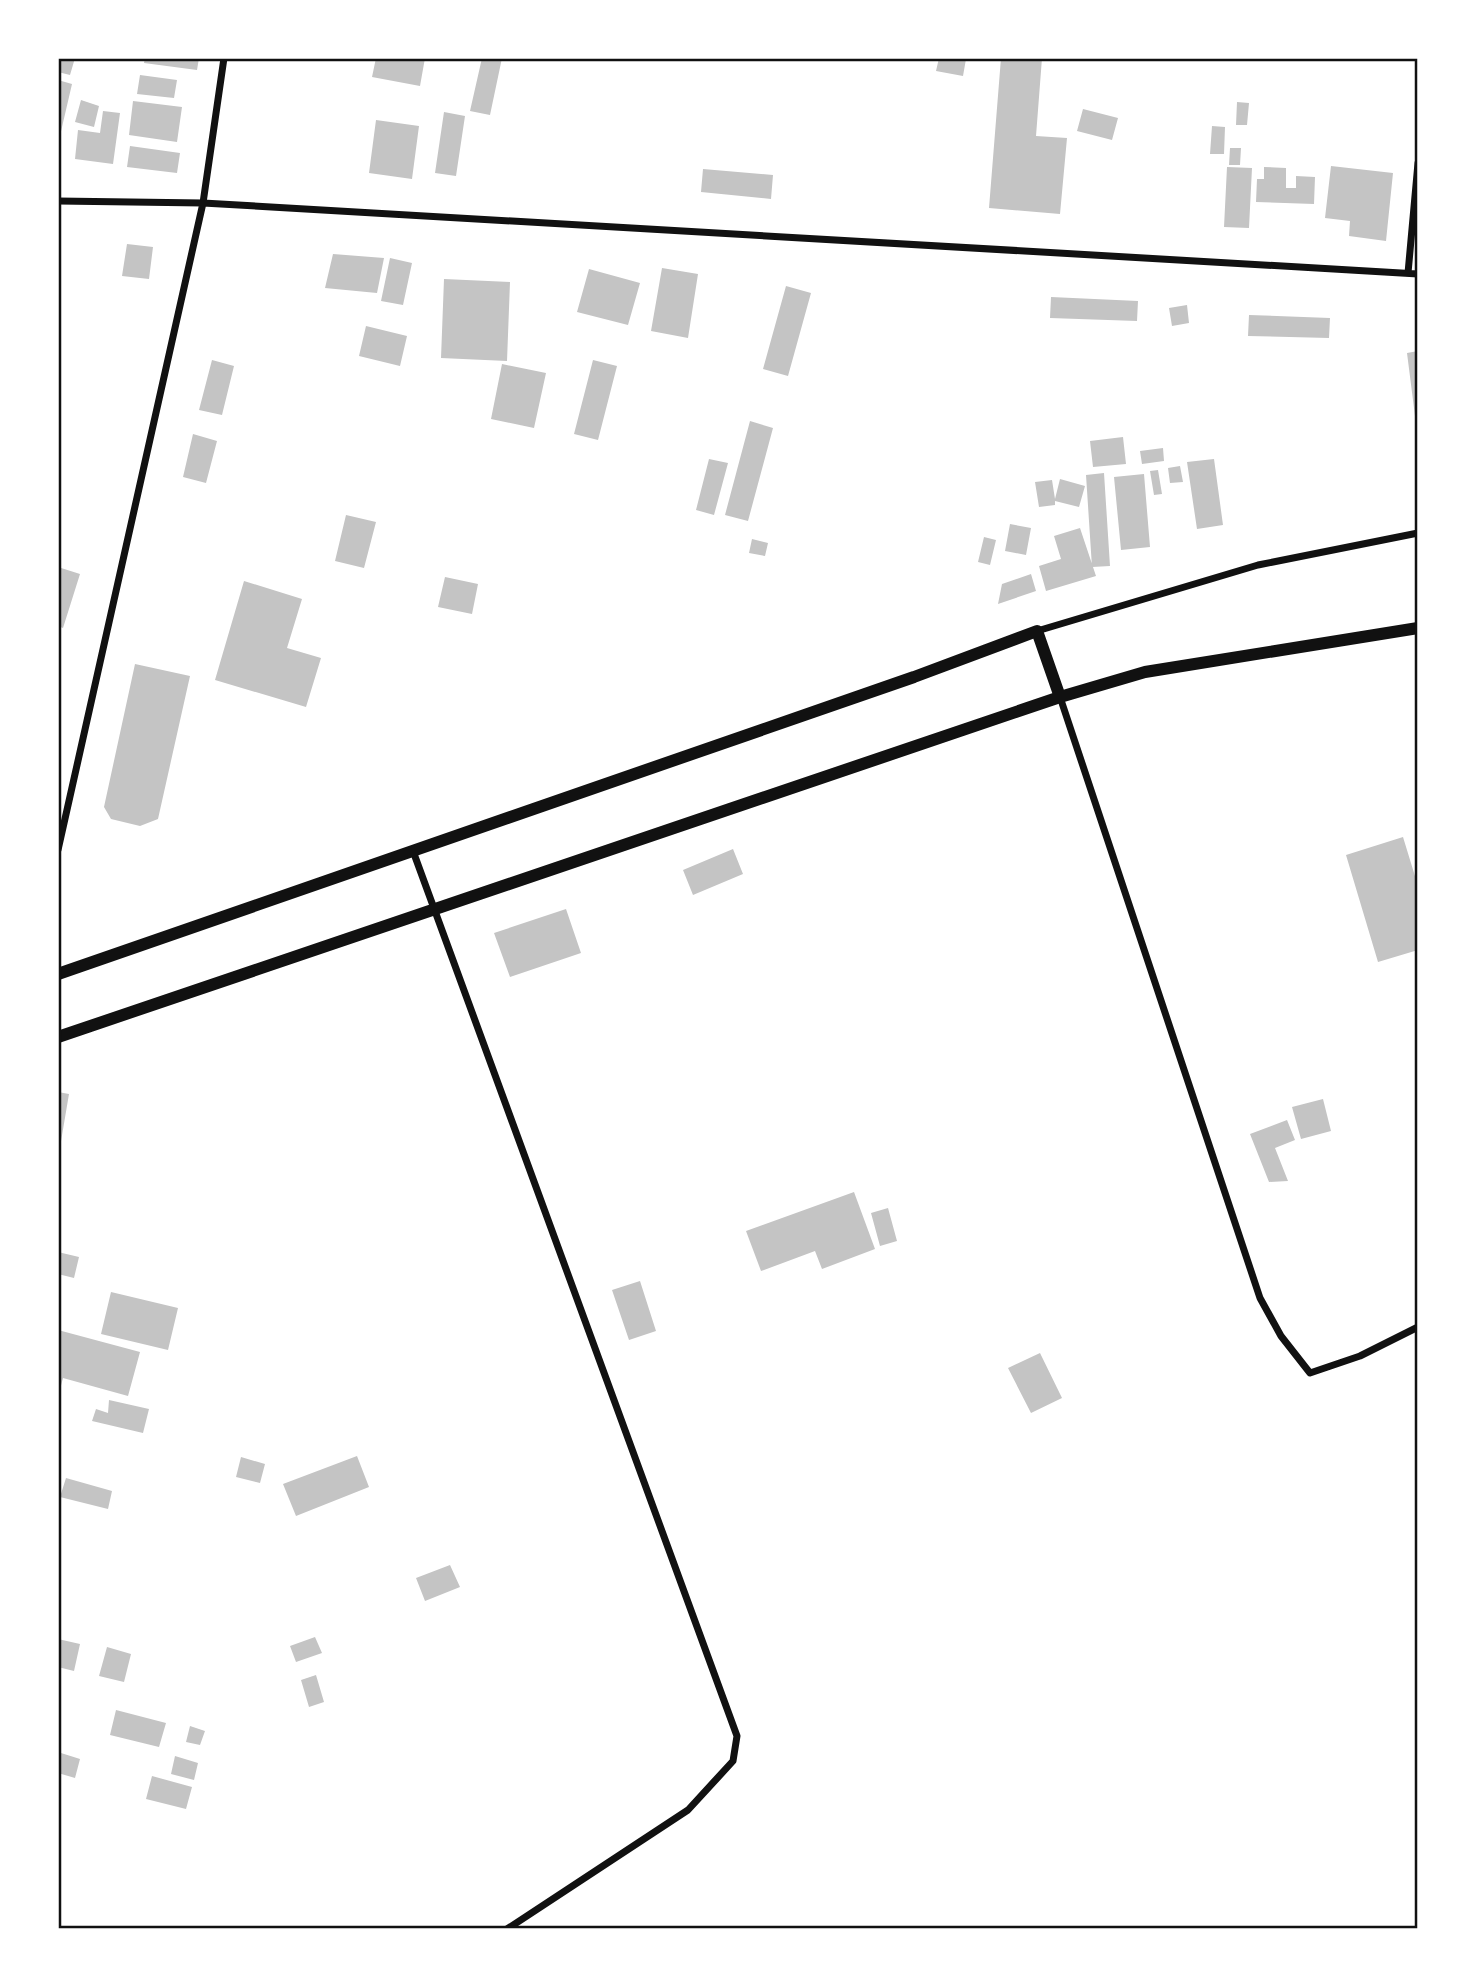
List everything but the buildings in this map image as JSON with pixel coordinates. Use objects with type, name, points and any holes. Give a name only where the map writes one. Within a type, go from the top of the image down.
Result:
[{"type":"street","points":[[58,850],[202,203],[224,58]]},
{"type":"street","points":[[1408,273],[1418,163]]},
{"type":"street","points":[[58,201],[202,203],[1418,274]]},
{"type":"street","points":[[58,974],[914,677],[1037,631],[1258,565],[1418,533]]},
{"type":"street","points":[[58,1037],[1060,697],[1145,673],[1418,628]]},
{"type":"street","points":[[1037,631],[1260,1298],[1280,1336],[1310,1373],[1360,1356],[1418,1327]]},
{"type":"street","points":[[413,851],[737,1736],[733,1761],[688,1810],[507,1929]]}]
